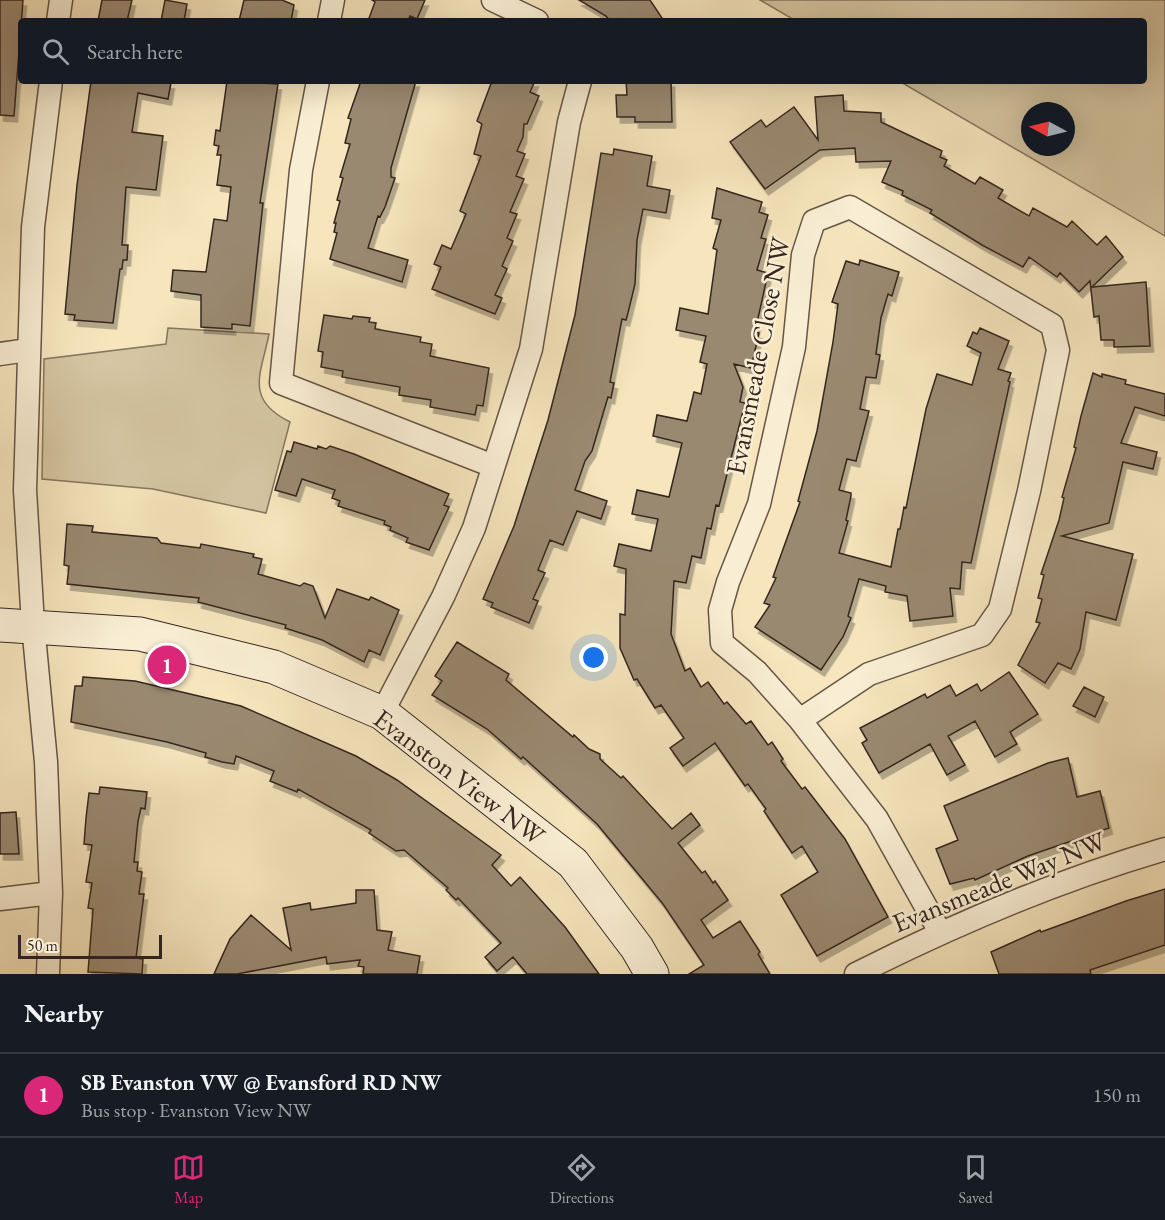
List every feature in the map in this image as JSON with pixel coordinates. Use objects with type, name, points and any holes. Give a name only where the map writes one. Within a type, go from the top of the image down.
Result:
[{"type":"street","points":[[58,18],[61,0]]},
{"type":"street","points":[[330,18],[333,0]]},
{"type":"street","points":[[493,0],[531,18]]},
{"type":"street","points":[[48,974],[51,893],[46,762],[33,625],[25,490],[33,227],[51,84]]},
{"type":"street","points":[[317,84],[301,170],[281,384],[493,466]]},
{"type":"street","points":[[382,713],[443,597],[474,528],[531,349],[567,133],[579,84]]},
{"type":"street","name":"Evansmeade Close NW","points":[[800,720],[869,674],[982,635],[1000,609],[1029,491],[1058,350],[1052,325],[850,207],[814,221],[803,255],[794,347],[759,504],[728,582],[720,610],[722,643],[757,672],[800,720],[877,819],[940,932]]},
{"type":"street","points":[[0,354],[28,350]]},
{"type":"street","name":"Evanston View NW","points":[[0,625],[33,625],[140,634],[274,667],[382,713],[573,863],[637,948],[652,974]]},
{"type":"street","name":"Evansmeade Way NW","points":[[856,974],[940,932],[1129,860],[1165,849]]},
{"type":"street","points":[[0,899],[51,893]]},
{"type":"shaded area","points":[[760,0],[1165,0],[1165,236],[1028,156],[1075,156],[1075,102],[1021,102],[1021,152],[904,84],[1147,84],[1147,18],[791,18]]},
{"type":"shaded area","points":[[168,328],[269,334],[260,372],[261,394],[266,404],[275,413],[290,422],[266,513],[153,489],[42,479],[44,359],[166,344]]},
{"type":"building","points":[[0,0],[23,0],[22,18],[18,18],[18,64],[14,116],[0,115]]},
{"type":"building","points":[[102,0],[132,0],[128,18],[99,18]]},
{"type":"building","points":[[165,0],[187,4],[185,18],[162,18]]},
{"type":"building","points":[[244,0],[282,0],[294,5],[292,18],[240,18]]},
{"type":"building","points":[[372,0],[425,0],[417,18],[410,16],[409,18],[369,18],[375,2]]},
{"type":"building","points":[[579,0],[650,0],[662,18],[608,18]]},
{"type":"building","points":[[91,84],[171,84],[168,99],[138,93],[132,132],[163,136],[156,190],[126,187],[122,245],[128,245],[127,260],[123,260],[122,269],[120,269],[113,323],[74,320],[75,315],[65,314],[77,185]]},
{"type":"building","points":[[227,84],[278,84],[260,203],[263,203],[250,326],[232,324],[232,329],[201,327],[201,295],[171,291],[173,270],[206,272],[214,219],[227,221],[231,187],[217,185],[221,155],[217,155],[219,146],[214,145],[216,130],[220,131]]},
{"type":"building","points":[[360,84],[415,84],[391,168],[391,177],[395,178],[385,207],[380,217],[378,216],[368,248],[408,260],[402,282],[330,259],[337,233],[334,232],[336,223],[334,223],[343,178],[340,177],[350,144],[345,143],[351,119],[348,118]]},
{"type":"building","points":[[491,84],[534,84],[530,92],[539,96],[527,124],[524,124],[523,137],[517,151],[525,154],[516,176],[524,179],[510,212],[517,214],[507,238],[513,241],[502,266],[507,269],[495,295],[502,298],[495,314],[432,289],[441,267],[434,264],[442,245],[451,249],[466,214],[460,211],[481,156],[474,154],[482,124],[477,121]]},
{"type":"building","points":[[626,84],[671,84],[672,122],[635,122],[635,117],[617,117],[616,95],[627,95]]},
{"type":"building","points":[[843,95],[844,111],[881,113],[881,122],[942,151],[940,157],[947,160],[944,166],[975,184],[980,177],[1003,190],[998,198],[1029,216],[1033,208],[1067,227],[1072,221],[1097,245],[1106,236],[1123,257],[1092,287],[1146,282],[1150,346],[1114,347],[1114,340],[1101,340],[1099,316],[1094,317],[1090,281],[1079,292],[1060,273],[1057,277],[1029,257],[1023,267],[982,245],[930,213],[932,210],[902,195],[903,191],[882,182],[891,161],[856,162],[855,148],[820,150],[765,189],[730,142],[761,120],[766,127],[794,107],[818,140],[815,97]]},
{"type":"building","points":[[614,149],[652,156],[647,186],[670,190],[666,213],[643,209],[637,240],[635,284],[626,320],[622,319],[610,382],[614,383],[611,398],[608,397],[592,451],[585,461],[575,490],[607,501],[601,519],[577,511],[563,545],[550,540],[538,570],[545,573],[533,599],[538,601],[529,623],[491,607],[493,603],[483,599],[514,526],[548,420],[575,315],[601,153],[613,155]]},
{"type":"building","points":[[717,188],[762,202],[759,212],[768,215],[761,238],[766,239],[757,270],[768,273],[755,332],[759,333],[751,368],[734,364],[743,387],[740,402],[745,403],[719,506],[716,505],[711,529],[707,528],[701,558],[692,556],[686,583],[674,581],[671,634],[685,671],[690,668],[701,687],[708,682],[724,704],[727,702],[746,724],[751,721],[768,745],[772,742],[783,759],[781,761],[802,789],[805,787],[845,839],[888,917],[817,956],[781,895],[818,872],[802,846],[792,853],[764,811],[766,809],[748,784],[745,786],[715,743],[683,766],[670,748],[684,738],[661,705],[655,708],[637,679],[634,680],[620,648],[620,614],[625,615],[626,569],[614,566],[619,544],[651,551],[658,519],[632,514],[637,490],[669,497],[682,443],[653,436],[657,415],[687,421],[694,392],[701,394],[707,364],[700,362],[706,336],[676,330],[680,308],[708,314],[717,250],[713,248],[721,220],[712,218]]},
{"type":"building","points":[[860,260],[899,272],[892,296],[888,294],[881,318],[876,354],[880,355],[876,378],[866,377],[860,409],[869,411],[856,461],[847,459],[839,490],[851,493],[851,496],[846,520],[848,521],[839,553],[891,567],[898,529],[900,529],[904,507],[906,508],[926,409],[937,374],[972,385],[981,353],[967,346],[973,332],[977,334],[980,328],[1009,341],[998,369],[1011,373],[971,563],[962,562],[960,589],[950,588],[953,616],[910,621],[907,596],[885,592],[886,586],[859,579],[848,616],[851,618],[843,637],[821,670],[755,627],[770,605],[764,603],[776,578],[773,577],[800,502],[798,501],[817,431],[838,304],[832,302],[846,261],[859,265]]},
{"type":"building","points":[[324,315],[352,319],[353,316],[370,318],[369,322],[376,323],[375,329],[421,337],[420,342],[432,344],[430,356],[489,368],[483,406],[477,405],[475,415],[430,407],[431,400],[399,395],[400,387],[342,377],[343,371],[321,367],[323,352],[318,351]]},
{"type":"building","points":[[1093,373],[1102,377],[1102,374],[1126,380],[1125,384],[1165,394],[1165,416],[1135,407],[1121,443],[1157,452],[1153,469],[1123,462],[1109,523],[1062,536],[1133,554],[1116,620],[1086,612],[1080,649],[1071,669],[1058,663],[1045,683],[1018,665],[1040,623],[1036,622],[1042,599],[1038,598],[1044,575],[1041,574],[1059,520],[1064,498],[1062,497]]},
{"type":"building","points":[[294,442],[317,449],[318,446],[326,449],[330,446],[354,454],[449,494],[444,505],[449,507],[429,550],[406,542],[408,538],[390,530],[391,527],[384,524],[385,521],[338,506],[340,501],[332,498],[335,490],[302,479],[296,496],[275,490],[287,451],[291,452]]},
{"type":"building","points":[[67,524],[93,526],[92,532],[157,538],[161,543],[200,548],[201,544],[254,554],[253,557],[262,559],[258,574],[300,586],[304,583],[313,586],[325,618],[337,589],[369,600],[371,597],[399,610],[380,655],[369,650],[364,662],[322,640],[285,628],[286,625],[198,602],[199,598],[67,584],[69,566],[64,565]]},
{"type":"building","points":[[457,642],[509,674],[506,680],[573,737],[574,735],[589,749],[600,754],[600,759],[621,778],[623,776],[672,829],[691,813],[700,825],[678,843],[702,873],[705,871],[713,883],[715,881],[728,900],[701,920],[713,938],[740,921],[760,952],[758,954],[770,974],[689,974],[704,965],[663,904],[597,824],[523,757],[521,759],[487,729],[432,695],[442,681],[435,676]]},
{"type":"building","points":[[1009,672],[1038,714],[1010,732],[1017,744],[995,757],[975,721],[948,736],[965,765],[947,775],[930,744],[879,773],[862,743],[867,740],[860,728],[925,694],[927,698],[950,685],[956,696],[977,684],[981,691]]},
{"type":"building","points":[[83,677],[135,681],[241,706],[356,756],[397,780],[501,855],[492,865],[511,886],[520,877],[565,927],[599,974],[527,974],[513,957],[497,971],[485,957],[501,943],[458,898],[456,900],[446,890],[448,888],[404,850],[396,851],[369,833],[371,830],[298,789],[297,792],[270,781],[274,771],[236,756],[234,764],[222,762],[205,757],[206,753],[167,742],[71,722],[75,686],[82,686]]},
{"type":"building","points":[[1084,687],[1104,697],[1095,717],[1073,706]]},
{"type":"building","points":[[1068,758],[1077,797],[1100,791],[1109,828],[1028,856],[975,880],[974,878],[950,884],[936,849],[958,840],[944,806],[1048,763]]},
{"type":"building","points":[[100,787],[147,792],[145,809],[141,808],[138,821],[134,862],[138,862],[137,871],[142,872],[139,894],[144,894],[136,958],[143,959],[142,974],[88,972],[93,909],[88,908],[92,883],[86,882],[92,845],[84,844],[89,793],[99,794]]},
{"type":"building","points":[[16,812],[19,854],[0,854],[0,813]]},
{"type":"building","points":[[1165,889],[1165,945],[1090,970],[1091,974],[999,974],[991,952],[1040,930],[1041,932]]},
{"type":"building","points":[[356,890],[374,890],[377,930],[392,932],[388,950],[420,956],[417,974],[363,974],[364,967],[358,966],[360,960],[327,964],[326,957],[237,974],[214,974],[230,939],[251,915],[291,950],[283,908],[310,903],[311,910],[356,903]]},
{"type":"place","name":"SB Evanston VW @ Evansford RD NW","points":[[167,665]]}]
